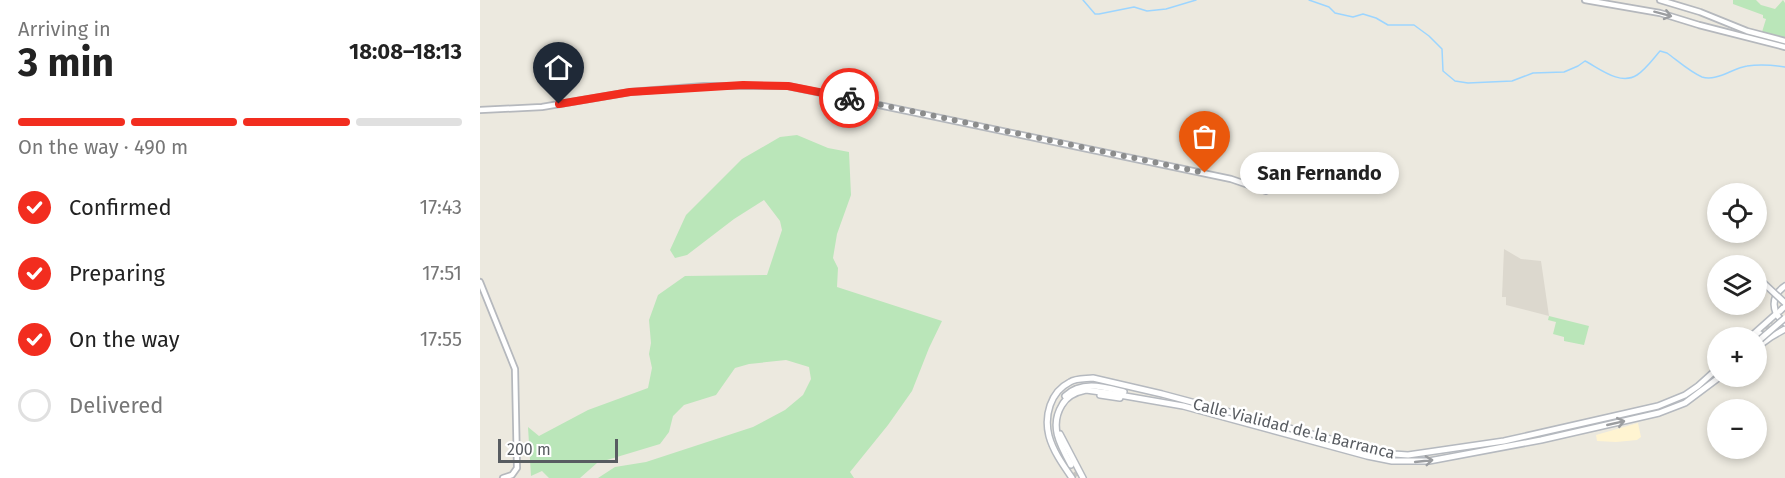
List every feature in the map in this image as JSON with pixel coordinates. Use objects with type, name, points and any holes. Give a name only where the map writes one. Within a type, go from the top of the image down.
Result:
[{"type":"main road","points":[[1785,286],[1774,302],[1785,323]]},
{"type":"main road","points":[[1761,327],[1785,304],[1767,287]]},
{"type":"main road","points":[[1767,334],[1785,318]]},
{"type":"main road","points":[[1767,340],[1782,330],[1769,320]]},
{"type":"main road","name":"Calle Vialidad de la Barranca","points":[[1071,476],[1054,450],[1047,417],[1051,402],[1060,389],[1071,381],[1083,379],[1093,378],[1162,394],[1368,449],[1408,455],[1504,441],[1658,406],[1684,395],[1707,378]]},
{"type":"main road","points":[[1071,476],[1057,445],[1052,427],[1053,414],[1061,400],[1078,388],[1090,386],[1106,387],[1143,399]]},
{"type":"main road","name":"Calle Vialidad de la Barranca","points":[[1143,399],[1183,406],[1367,456],[1411,462],[1503,448],[1659,413],[1685,403],[1707,387]]},
{"type":"main road","points":[[1071,465],[1059,442],[1055,424],[1056,416],[1065,400],[1077,392],[1086,390],[1143,399]]},
{"type":"main road","points":[[1083,478],[1060,434],[1058,422],[1065,406],[1070,400],[1085,393],[1143,399]]},
{"type":"street","points":[[1586,0],[1660,13],[1785,47]]},
{"type":"street","points":[[1660,0],[1700,12],[1747,31],[1785,41]]},
{"type":"street","points":[[1715,29],[1719,20]]},
{"type":"street","points":[[480,110],[542,107],[630,92],[743,85],[788,86],[1092,151],[1231,178],[1266,191]]},
{"type":"street","points":[[480,282],[515,369],[517,468],[512,475],[503,478]]},
{"type":"shaded area","points":[[1504,249],[1521,259],[1541,261],[1549,316],[1506,305],[1506,297],[1502,297]]},
{"type":"shaded area","points":[[1638,423],[1641,437],[1637,440],[1597,441],[1596,435]]},
{"type":"green space","points":[[1733,0],[1756,0],[1761,5],[1775,9],[1783,0],[1785,3],[1785,38],[1762,32],[1766,19],[1763,15],[1733,4]]},
{"type":"green space","points":[[797,135],[828,148],[849,152],[851,195],[837,234],[833,258],[838,268],[837,287],[942,321],[912,391],[850,472],[854,478],[598,478],[615,467],[646,462],[753,427],[785,410],[803,395],[811,379],[809,367],[786,360],[735,368],[716,395],[684,405],[673,416],[669,432],[660,444],[597,463],[580,478],[549,478],[542,471],[531,476],[528,427],[539,436],[588,410],[648,388],[652,368],[649,354],[651,343],[649,320],[658,295],[685,276],[767,275],[782,230],[780,221],[764,200],[734,219],[687,255],[675,258],[670,250],[686,215],[742,159],[780,137]]},
{"type":"green space","points":[[1549,316],[1589,326],[1584,345],[1564,341],[1564,337],[1553,334],[1556,322],[1548,320]]},
{"type":"waterway","points":[[1083,0],[1095,14],[1134,7],[1147,11],[1166,9],[1196,0]]},
{"type":"waterway","points":[[1309,0],[1329,7],[1335,13],[1353,17],[1363,14],[1388,25],[1414,25],[1442,49],[1443,71],[1455,81],[1468,83],[1512,81],[1533,73],[1564,72],[1585,61],[1610,75],[1630,78],[1643,70],[1660,51],[1667,53],[1698,75],[1707,78],[1747,66],[1785,67]]},
{"type":"tunnel","points":[[1766,327],[1771,321]]},
{"type":"tunnel","points":[[1073,473],[1077,478]]},
{"type":"way so far","points":[[849,98],[1205,173]]},
{"type":"place","name":"San Fernando","points":[[1205,173]]},
{"type":"route","points":[[559,104],[630,92],[743,85],[788,86],[849,98]]}]
